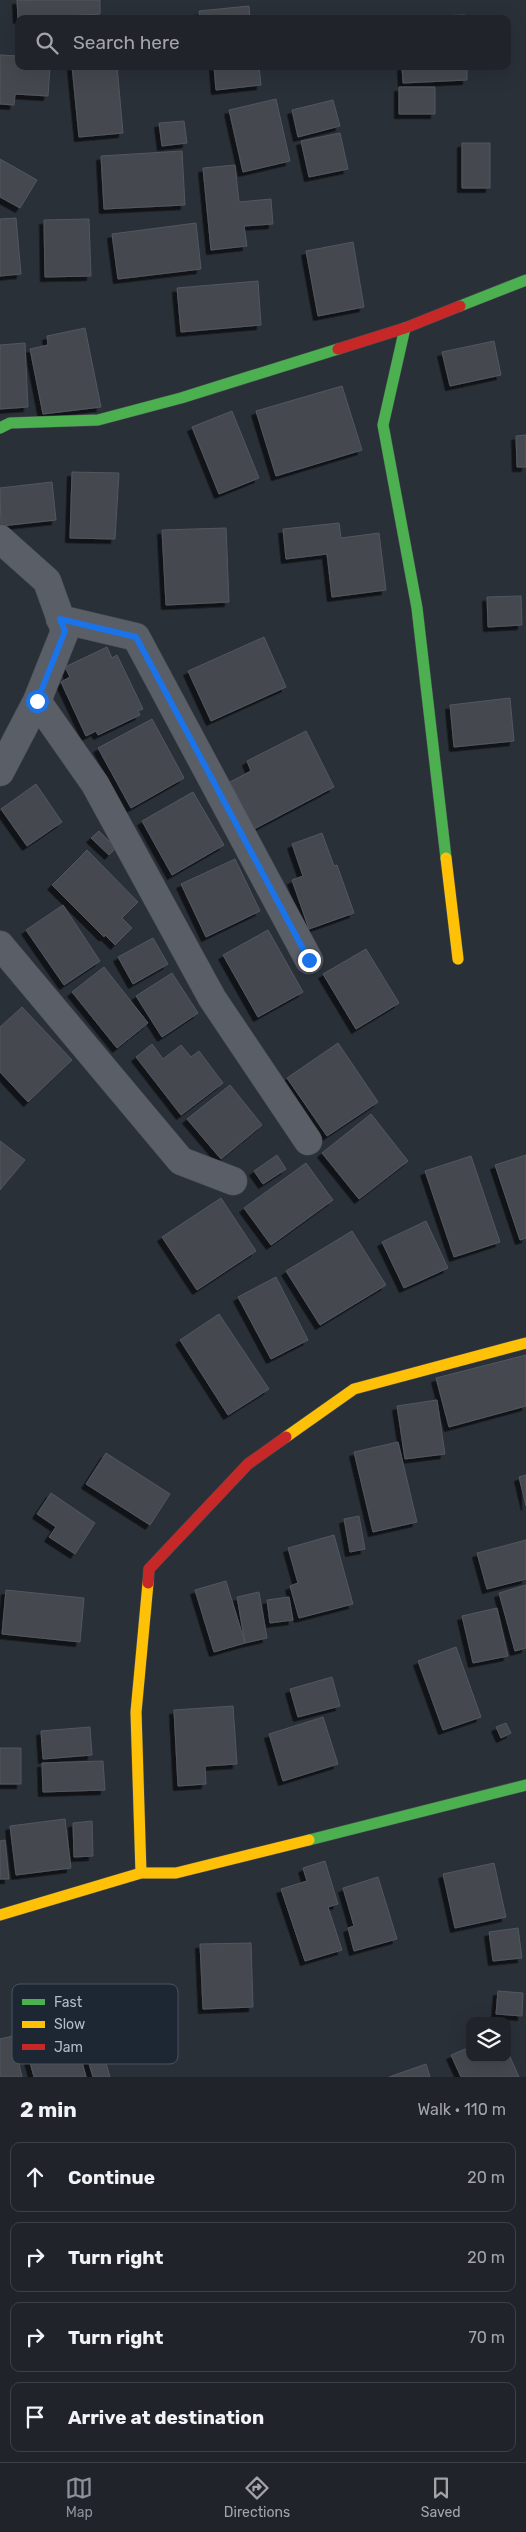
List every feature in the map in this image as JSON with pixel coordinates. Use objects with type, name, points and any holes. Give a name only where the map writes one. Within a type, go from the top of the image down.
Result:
[{"type":"street","points":[[0,428],[10,424],[98,420],[181,398],[405,328],[526,280]]},
{"type":"street","points":[[405,328],[383,424],[417,608],[458,959]]},
{"type":"street","points":[[0,539],[47,582],[65,631],[37,701],[0,772]]},
{"type":"street","points":[[60,619],[136,637],[309,960]]},
{"type":"street","points":[[37,701],[96,784],[212,998],[308,1141]]},
{"type":"street","points":[[0,945],[181,1161],[233,1181]]},
{"type":"street","points":[[140,1873],[136,1712],[149,1569],[248,1464],[354,1389],[526,1343]]},
{"type":"street","points":[[0,1915],[140,1873],[176,1873],[526,1786]]},
{"type":"building","points":[[17,0],[100,0],[100,14],[18,15]]},
{"type":"building","points":[[249,6],[250,15],[200,15],[199,11]]},
{"type":"building","points":[[0,55],[15,56],[15,70],[50,70],[48,96],[15,94],[14,105],[0,104]]},
{"type":"building","points":[[72,70],[117,70],[123,133],[79,137]]},
{"type":"building","points":[[214,70],[259,70],[261,85],[216,90]]},
{"type":"building","points":[[402,70],[467,70],[467,80],[403,83]]},
{"type":"building","points":[[399,87],[435,87],[435,114],[399,114]]},
{"type":"building","points":[[276,99],[290,161],[243,172],[229,110]]},
{"type":"building","points":[[333,100],[340,126],[298,137],[292,110]]},
{"type":"building","points":[[184,121],[187,143],[162,146],[159,123]]},
{"type":"building","points":[[340,133],[348,169],[309,177],[301,141]]},
{"type":"building","points":[[462,143],[490,143],[490,188],[462,188]]},
{"type":"building","points":[[182,151],[185,205],[104,209],[101,156]]},
{"type":"building","points":[[0,159],[37,180],[20,208],[0,197]]},
{"type":"building","points":[[235,165],[239,202],[271,199],[273,224],[244,226],[247,246],[211,250],[203,168]]},
{"type":"building","points":[[16,218],[21,274],[0,276],[0,219]]},
{"type":"building","points":[[89,219],[91,276],[45,277],[44,220]]},
{"type":"building","points":[[196,223],[201,269],[118,279],[112,234]]},
{"type":"building","points":[[353,242],[364,307],[318,316],[306,251]]},
{"type":"building","points":[[258,281],[261,325],[181,332],[177,288]]},
{"type":"building","points":[[85,328],[101,407],[43,414],[30,349],[48,345],[47,336]]},
{"type":"building","points":[[494,341],[501,375],[450,386],[442,352]]},
{"type":"building","points":[[25,343],[28,407],[0,409],[0,345]]},
{"type":"building","points":[[342,386],[362,450],[276,476],[256,411]]},
{"type":"building","points":[[232,411],[259,478],[219,494],[192,427]]},
{"type":"building","points":[[526,435],[526,467],[517,467],[516,436]]},
{"type":"building","points":[[72,472],[119,473],[115,539],[70,538]]},
{"type":"building","points":[[52,482],[56,520],[1,526],[0,488]]},
{"type":"building","points":[[339,523],[341,538],[379,533],[386,590],[332,597],[327,554],[286,559],[283,529]]},
{"type":"building","points":[[226,528],[229,602],[166,605],[162,530]]},
{"type":"building","points":[[521,596],[522,625],[488,627],[487,597]]},
{"type":"building","points":[[264,637],[286,687],[211,721],[188,671]]},
{"type":"building","points":[[107,647],[112,658],[117,655],[143,709],[138,711],[140,715],[98,735],[96,731],[86,736],[61,682],[70,677],[65,667]]},
{"type":"building","points":[[510,698],[514,741],[454,747],[450,705]]},
{"type":"building","points":[[152,719],[184,778],[131,808],[98,748]]},
{"type":"building","points":[[306,731],[334,787],[254,829],[230,782],[251,771],[247,761]]},
{"type":"building","points":[[36,784],[62,822],[27,846],[1,809]]},
{"type":"building","points":[[193,792],[224,845],[172,875],[142,821]]},
{"type":"building","points":[[99,831],[116,848],[109,855],[91,838]]},
{"type":"building","points":[[322,833],[334,866],[337,865],[354,913],[309,929],[292,880],[303,876],[292,844]]},
{"type":"building","points":[[87,850],[138,902],[122,918],[132,928],[115,945],[105,935],[104,937],[52,885]]},
{"type":"building","points":[[235,859],[260,911],[206,937],[181,884]]},
{"type":"building","points":[[63,905],[100,961],[64,985],[26,930]]},
{"type":"building","points":[[268,930],[303,992],[258,1017],[223,955]]},
{"type":"building","points":[[153,938],[168,964],[133,984],[118,957]]},
{"type":"building","points":[[366,949],[399,1003],[356,1029],[323,974]]},
{"type":"building","points":[[104,967],[148,1023],[117,1048],[72,992]]},
{"type":"building","points":[[172,973],[198,1013],[162,1037],[136,996]]},
{"type":"building","points":[[22,1007],[72,1060],[28,1102],[0,1072],[0,1027]]},
{"type":"building","points":[[338,1043],[378,1102],[327,1136],[287,1078]]},
{"type":"building","points":[[152,1044],[163,1059],[181,1045],[191,1057],[199,1051],[223,1083],[181,1115],[136,1057]]},
{"type":"building","points":[[230,1085],[262,1125],[221,1159],[187,1119]]},
{"type":"building","points":[[371,1114],[408,1161],[359,1199],[322,1153]]},
{"type":"building","points":[[0,1141],[25,1160],[0,1190]]},
{"type":"building","points":[[277,1155],[286,1169],[263,1184],[254,1171]]},
{"type":"building","points":[[526,1155],[526,1238],[520,1240],[495,1165]]},
{"type":"building","points":[[471,1156],[500,1242],[454,1257],[425,1171]]},
{"type":"building","points":[[306,1163],[333,1200],[271,1245],[244,1208]]},
{"type":"building","points":[[221,1198],[256,1251],[197,1290],[162,1237]]},
{"type":"building","points":[[426,1221],[448,1268],[404,1288],[382,1242]]},
{"type":"building","points":[[352,1231],[386,1285],[320,1325],[286,1271]]},
{"type":"building","points":[[276,1277],[308,1340],[271,1359],[238,1297]]},
{"type":"building","points":[[219,1314],[269,1389],[228,1415],[180,1340]]},
{"type":"building","points":[[526,1355],[526,1406],[449,1427],[436,1378]]},
{"type":"building","points":[[437,1400],[445,1454],[405,1459],[397,1406]]},
{"type":"building","points":[[398,1442],[417,1522],[373,1532],[354,1452]]},
{"type":"building","points":[[106,1453],[170,1494],[150,1525],[86,1484]]},
{"type":"building","points":[[526,1475],[526,1506],[519,1477]]},
{"type":"building","points":[[51,1493],[95,1523],[75,1554],[49,1537],[56,1527],[37,1514]]},
{"type":"building","points":[[359,1516],[365,1549],[350,1552],[344,1519]]},
{"type":"building","points":[[334,1535],[353,1604],[299,1618],[290,1586],[298,1583],[288,1548]]},
{"type":"building","points":[[526,1540],[526,1579],[487,1589],[477,1553]]},
{"type":"building","points":[[226,1581],[245,1643],[214,1652],[195,1590]]},
{"type":"building","points":[[526,1585],[526,1648],[515,1651],[499,1593]]},
{"type":"building","points":[[6,1590],[84,1598],[80,1642],[2,1634]]},
{"type":"building","points":[[259,1592],[267,1638],[245,1643],[237,1597]]},
{"type":"building","points":[[289,1597],[293,1620],[270,1623],[267,1600]]},
{"type":"building","points":[[497,1608],[508,1656],[473,1663],[462,1616]]},
{"type":"building","points":[[456,1647],[481,1717],[443,1730],[418,1661]]},
{"type":"building","points":[[332,1677],[340,1706],[298,1717],[290,1689]]},
{"type":"building","points":[[233,1706],[237,1764],[205,1766],[206,1784],[178,1786],[174,1710]]},
{"type":"building","points":[[323,1717],[338,1764],[283,1781],[269,1734]]},
{"type":"building","points":[[506,1723],[511,1733],[501,1738],[496,1727]]},
{"type":"building","points":[[90,1727],[92,1755],[43,1759],[41,1731]]},
{"type":"building","points":[[0,1748],[21,1748],[21,1784],[0,1784]]},
{"type":"building","points":[[103,1761],[105,1790],[43,1792],[42,1763]]},
{"type":"building","points":[[65,1819],[71,1868],[16,1875],[10,1826]]},
{"type":"building","points":[[92,1821],[93,1856],[74,1857],[73,1823]]},
{"type":"building","points":[[5,1840],[9,1879],[0,1879],[0,1841]]},
{"type":"building","points":[[325,1861],[338,1904],[328,1907],[342,1950],[305,1961],[281,1889],[307,1881],[303,1868]]},
{"type":"building","points":[[494,1863],[506,1917],[455,1928],[443,1874]]},
{"type":"building","points":[[378,1877],[397,1939],[354,1951],[348,1928],[354,1926],[343,1888]]},
{"type":"building","points":[[518,1928],[522,1958],[493,1961],[489,1932]]},
{"type":"building","points":[[251,1943],[253,2007],[203,2009],[200,1944]]},
{"type":"building","points":[[498,1991],[523,1993],[522,2016],[496,2014]]},
{"type":"building","points":[[12,2036],[12,2064],[19,2064],[22,2077],[0,2077],[0,2039]]},
{"type":"building","points":[[466,2049],[466,2062],[511,2062],[511,2059],[519,2077],[461,2077],[451,2055]]},
{"type":"building","points":[[30,2064],[83,2064],[86,2077],[34,2077]]},
{"type":"building","points":[[89,2064],[106,2064],[110,2077],[93,2077]]},
{"type":"building","points":[[426,2064],[430,2077],[389,2077]]},
{"type":"traffic: fast","points":[[460,306],[526,280]]},
{"type":"traffic: fast","points":[[405,328],[383,425],[417,608],[446,858]]},
{"type":"traffic: fast","points":[[0,428],[10,423],[98,420],[181,398],[338,349]]},
{"type":"traffic: fast","points":[[309,1840],[526,1785]]},
{"type":"traffic: slow","points":[[446,858],[458,959]]},
{"type":"traffic: slow","points":[[286,1437],[354,1389],[526,1343]]},
{"type":"traffic: slow","points":[[141,1873],[136,1712],[148,1583]]},
{"type":"traffic: slow","points":[[0,1915],[141,1873],[176,1873],[309,1840]]},
{"type":"traffic: jam","points":[[338,349],[405,328],[460,306]]},
{"type":"traffic: jam","points":[[148,1583],[149,1569],[248,1464],[286,1437]]},
{"type":"route","points":[[37,701],[65,631],[60,619],[136,637],[309,960]]}]
